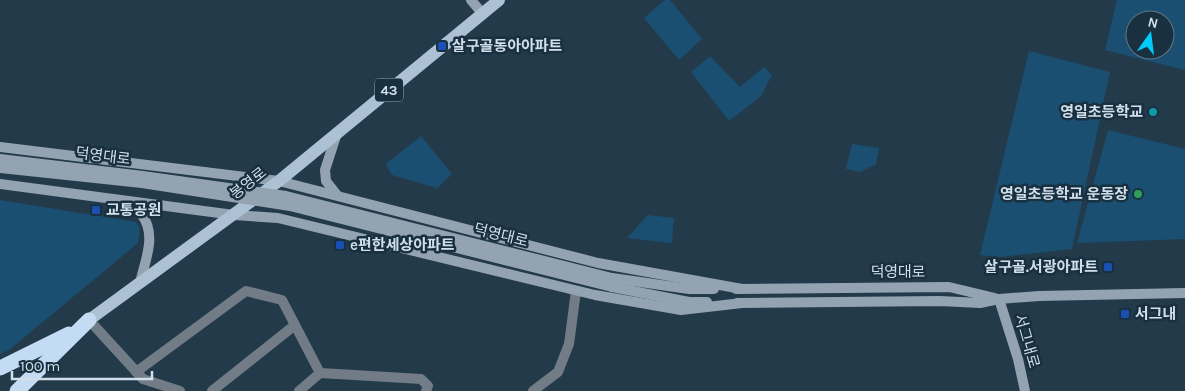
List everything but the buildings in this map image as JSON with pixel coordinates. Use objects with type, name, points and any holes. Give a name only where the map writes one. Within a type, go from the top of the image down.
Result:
[{"type":"highway","points":[[0,368],[85,324]]},
{"type":"highway","name":"봉영로","points":[[17,391],[85,324]]},
{"type":"main road","points":[[471,0],[482,13]]},
{"type":"main road","name":"봉영로","points":[[85,324],[279,181],[499,0]]},
{"type":"main road","points":[[337,133],[325,170],[326,181],[337,195]]},
{"type":"main road","points":[[0,147],[279,181],[598,263],[742,289]]},
{"type":"main road","name":"덕영대로","points":[[0,159],[286,196],[612,283],[689,289],[949,287],[999,299]]},
{"type":"main road","name":"덕영대로","points":[[0,168],[142,184],[290,206],[689,302],[940,301],[980,303],[999,299],[1039,296],[1185,293]]},
{"type":"main road","points":[[0,184],[126,202],[234,215],[278,218],[576,291],[682,310],[742,303]]},
{"type":"main road","points":[[126,202],[141,213],[149,226],[150,241],[140,283]]},
{"type":"main road","name":"서그내로","points":[[999,299],[1018,359],[1025,391]]},
{"type":"street","points":[[136,372],[246,291],[282,300],[320,373]]},
{"type":"street","points":[[533,391],[558,372],[569,344],[576,291]]},
{"type":"street","points":[[85,324],[143,379],[180,391]]},
{"type":"street","points":[[212,391],[295,325]]},
{"type":"street","points":[[300,391],[320,373],[421,379],[428,386],[426,391]]},
{"type":"shaded area","points":[[665,0],[670,0],[702,39],[679,60],[644,18]]},
{"type":"shaded area","points":[[1117,0],[1185,0],[1185,70],[1145,60],[1175,60],[1175,10],[1125,10],[1125,55],[1105,50]]},
{"type":"shaded area","points":[[1029,51],[1110,72],[1072,249],[1000,257],[980,255]]},
{"type":"shaded area","points":[[710,56],[740,87],[764,67],[772,75],[761,96],[729,121],[691,72]]},
{"type":"shaded area","name":"영일초등학교 운동장","points":[[1108,130],[1185,149],[1185,239],[1077,243]]},
{"type":"shaded area","points":[[421,136],[452,174],[437,188],[392,175],[386,164]]},
{"type":"shaded area","points":[[852,144],[879,148],[876,164],[860,172],[846,169]]},
{"type":"shaded area","points":[[0,200],[136,222],[140,228],[138,243],[9,350],[0,354]]},
{"type":"shaded area","points":[[648,215],[674,218],[672,243],[627,238]]},
{"type":"place","name":"살구골동아아파트","points":[[442,46]]},
{"type":"place","name":"영일초등학교","points":[[1153,112]]},
{"type":"place","name":"영일초등학교 운동장","points":[[1138,194]]},
{"type":"place","name":"교통공원","points":[[96,210]]},
{"type":"place","name":"e편한세상아파트","points":[[340,245]]},
{"type":"place","name":"살구골.서광아파트","points":[[1108,267]]},
{"type":"place","name":"서그내","points":[[1125,314]]}]
